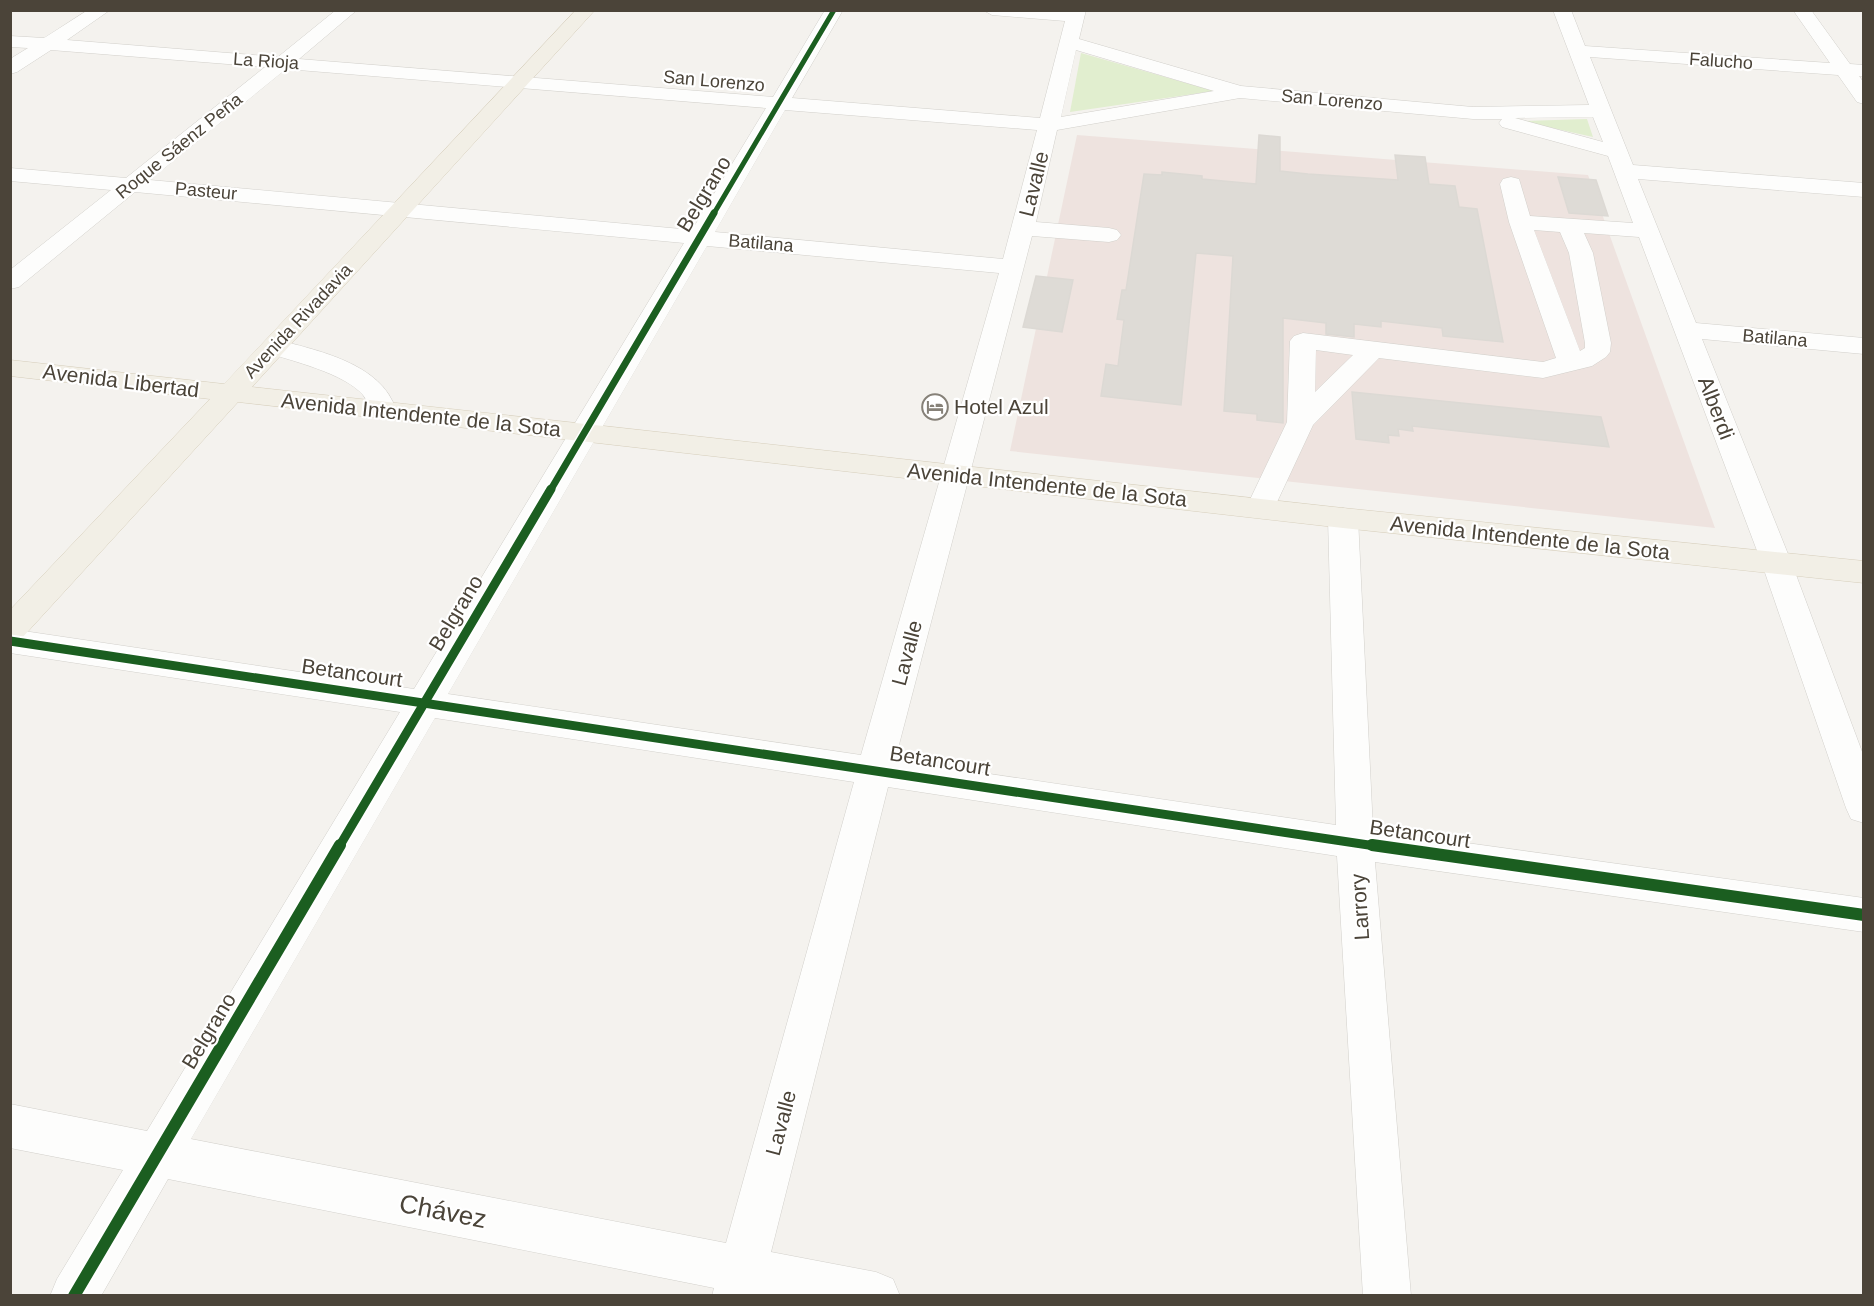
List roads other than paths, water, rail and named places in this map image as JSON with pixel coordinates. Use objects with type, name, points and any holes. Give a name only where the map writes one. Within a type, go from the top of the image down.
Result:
[{"type":"main road","name":"Avenida Rivadavia","points":[[10,631],[586,10]]},
{"type":"main road","name":"Avenida Libertad","points":[[10,368],[231,394]]},
{"type":"main road","name":"Avenida Intendente de la Sota","points":[[231,394],[1343,518],[1863,572]]},
{"type":"street","points":[[10,68],[101,10]]},
{"type":"street","name":"Roque Sáenz Peña","points":[[10,282],[348,10]]},
{"type":"street","name":"Belgrano","points":[[74,1296],[834,10]]},
{"type":"street","points":[[992,10],[1076,13]]},
{"type":"street","name":"Alberdi","points":[[1562,10],[1777,564],[1863,808]]},
{"type":"street","points":[[1802,10],[1863,98]]},
{"type":"street","name":"Lavalle","points":[[739,1282],[875,769],[1013,267],[1076,13]]},
{"type":"street","name":"La Rioja","points":[[10,41],[520,81]]},
{"type":"street","name":"San Lorenzo","points":[[1069,42],[1240,92],[1473,113],[1601,111]]},
{"type":"street","name":"Falucho","points":[[1578,51],[1863,71]]},
{"type":"street","name":"San Lorenzo","points":[[520,81],[1048,125],[1240,92]]},
{"type":"street","points":[[1473,113],[1620,161],[1863,190]]},
{"type":"street","name":"Pasteur","points":[[10,174],[402,209]]},
{"type":"street","points":[[1511,184],[1520,222],[1570,360]]},
{"type":"street","name":"Batilana","points":[[402,209],[1013,267]]},
{"type":"street","points":[[1520,222],[1647,231]]},
{"type":"street","points":[[1300,422],[1303,341],[1543,370],[1562,367],[1570,360],[1590,357],[1597,352],[1598,343],[1581,253],[1569,225]]},
{"type":"street","points":[[1023,228],[1109,235]]},
{"type":"street","name":"Batilana","points":[[1686,330],[1863,346]]},
{"type":"street","points":[[274,347],[330,365],[373,390],[382,411]]},
{"type":"street","points":[[1261,508],[1300,422],[1374,348]]},
{"type":"street","name":"Larrory","points":[[1343,518],[1355,843],[1387,1296]]},
{"type":"street","name":"Betancourt","points":[[10,640],[1355,843],[1863,915]]},
{"type":"street","name":"Chávez","points":[[10,1126],[157,1154],[739,1282],[876,1296]]},
{"type":"place","name":"Hotel Azul","points":[[935,407]]}]
